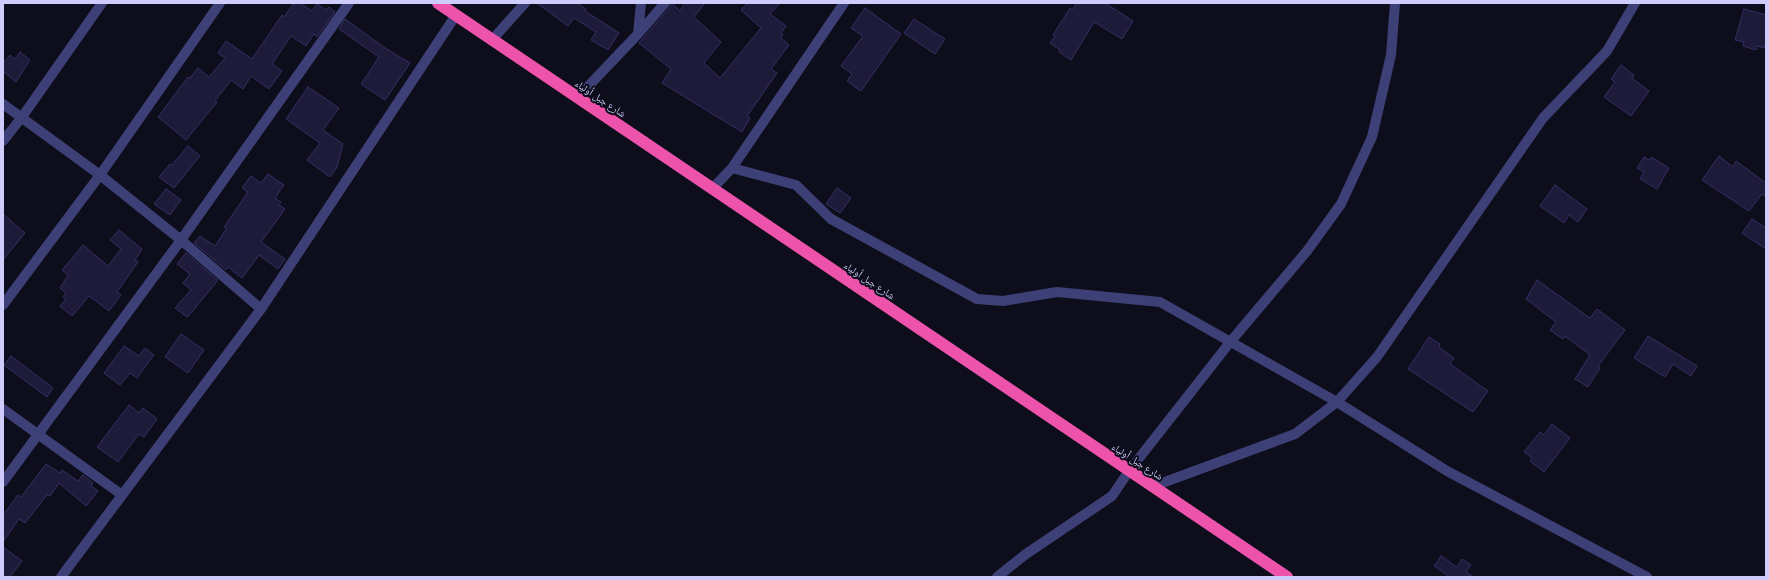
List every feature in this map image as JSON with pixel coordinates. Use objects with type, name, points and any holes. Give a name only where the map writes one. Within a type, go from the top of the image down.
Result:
[{"type":"highway","name":"شارع جبل أولياء","points":[[438,3],[1287,577]]},
{"type":"street","points":[[3,141],[22,117],[102,3]]},
{"type":"street","points":[[3,305],[100,175],[220,3]]},
{"type":"street","points":[[3,482],[181,240],[349,3]]},
{"type":"street","points":[[492,40],[525,3]]},
{"type":"street","points":[[638,34],[641,3]]},
{"type":"street","points":[[577,98],[638,34],[665,3]]},
{"type":"street","points":[[712,189],[732,168],[844,3]]},
{"type":"street","points":[[997,577],[1026,554],[1112,496],[1129,470],[1232,341],[1307,251],[1341,204],[1372,137],[1391,55],[1395,3]]},
{"type":"street","points":[[1154,486],[1295,434],[1337,402],[1377,357],[1543,118],[1607,51],[1635,3]]},
{"type":"street","points":[[61,577],[261,309],[456,15]]},
{"type":"street","points":[[3,104],[100,175],[181,240],[261,309]]},
{"type":"street","points":[[732,168],[796,185],[831,219],[977,299],[1003,301],[1057,292],[1160,302],[1232,341],[1337,402],[1447,471],[1647,577]]},
{"type":"street","points":[[3,409],[122,496]]},
{"type":"building","points":[[294,3],[300,3],[312,11],[317,4],[326,10],[329,7],[335,12],[317,37],[314,34],[306,46],[291,36],[272,64],[282,71],[269,89],[251,76],[243,89],[231,80],[215,101],[217,102],[186,140],[158,117],[188,77],[190,78],[198,68],[209,77],[225,58],[218,53],[226,41],[252,59],[282,15],[284,17]]},
{"type":"building","points":[[537,3],[577,3],[586,9],[585,11],[619,33],[608,50],[591,40],[596,32],[574,18],[568,26]]},
{"type":"building","points":[[672,3],[680,11],[685,3],[705,3],[694,17],[721,42],[704,63],[720,78],[761,28],[741,10],[748,3],[780,3],[770,14],[786,26],[781,33],[783,35],[781,38],[789,45],[771,69],[777,73],[747,116],[750,118],[742,132],[662,83],[671,69],[639,43]]},
{"type":"building","points":[[1077,3],[1105,3],[1133,21],[1122,39],[1094,22],[1071,60],[1059,52],[1060,50],[1050,43],[1055,36],[1053,35],[1070,8],[1072,10]]},
{"type":"building","points":[[865,8],[901,34],[861,91],[847,81],[852,74],[841,66],[863,36],[851,28]]},
{"type":"building","points":[[1744,9],[1766,15],[1766,42],[1764,48],[1757,46],[1756,50],[1743,46],[1744,42],[1735,40]]},
{"type":"building","points":[[345,19],[385,48],[410,63],[385,100],[361,84],[379,57],[339,29]]},
{"type":"building","points":[[914,19],[945,39],[935,54],[904,33]]},
{"type":"building","points":[[20,52],[30,60],[16,82],[3,71],[3,63],[10,55],[15,59]]},
{"type":"building","points":[[1621,65],[1634,75],[1632,78],[1649,91],[1631,116],[1604,97],[1615,82],[1611,79]]},
{"type":"building","points":[[308,87],[339,108],[323,130],[343,144],[337,167],[330,177],[307,160],[320,143],[286,119]]},
{"type":"building","points":[[188,146],[200,156],[174,188],[159,177],[170,164],[172,165]]},
{"type":"building","points":[[1719,156],[1733,167],[1736,161],[1766,183],[1766,196],[1762,194],[1749,211],[1702,180]]},
{"type":"building","points":[[1644,157],[1649,160],[1651,157],[1669,168],[1657,189],[1640,179],[1644,172],[1637,168]]},
{"type":"building","points":[[268,174],[284,185],[275,198],[281,202],[279,205],[285,209],[261,242],[285,259],[278,269],[259,255],[242,278],[228,267],[226,270],[194,243],[200,236],[215,246],[227,228],[224,227],[248,192],[242,188],[251,176],[261,183]]},
{"type":"building","points":[[1555,185],[1587,209],[1578,222],[1569,215],[1564,223],[1540,206]]},
{"type":"building","points":[[837,188],[851,198],[840,213],[826,204]]},
{"type":"building","points":[[166,189],[181,200],[170,215],[154,204]]},
{"type":"building","points":[[3,214],[25,233],[3,260]]},
{"type":"building","points":[[1752,219],[1766,228],[1766,249],[1742,233]]},
{"type":"building","points":[[119,230],[142,249],[135,260],[138,262],[117,292],[121,295],[109,311],[89,296],[72,316],[60,306],[66,299],[63,297],[66,293],[60,288],[68,275],[62,270],[83,245],[108,266],[121,249],[110,240]]},
{"type":"building","points":[[186,253],[218,280],[187,317],[175,308],[191,290],[183,283],[190,274],[177,264]]},
{"type":"building","points":[[1537,280],[1590,318],[1597,309],[1625,330],[1598,366],[1600,368],[1588,387],[1575,379],[1590,355],[1565,336],[1563,339],[1550,330],[1556,322],[1526,299]]},
{"type":"building","points":[[181,334],[204,350],[188,373],[165,357]]},
{"type":"building","points":[[1648,336],[1697,366],[1691,376],[1673,364],[1665,377],[1634,358]]},
{"type":"building","points":[[1429,337],[1440,344],[1439,347],[1454,358],[1450,364],[1488,391],[1473,412],[1408,369]]},
{"type":"building","points":[[124,346],[139,356],[145,348],[154,355],[137,378],[130,373],[120,385],[104,373]]},
{"type":"building","points":[[11,356],[53,388],[47,397],[4,365]]},
{"type":"building","points":[[129,405],[139,413],[143,408],[157,419],[144,437],[139,434],[118,462],[97,447]]},
{"type":"building","points":[[1552,424],[1570,438],[1544,472],[1530,461],[1532,458],[1524,452],[1540,432],[1544,435]]},
{"type":"building","points":[[46,464],[60,473],[62,470],[78,481],[83,475],[93,483],[91,486],[98,491],[86,506],[59,483],[50,496],[47,495],[25,523],[19,519],[3,542],[3,515],[18,495],[21,497]]},
{"type":"building","points":[[3,547],[22,561],[10,577],[3,577]]},
{"type":"building","points":[[1441,556],[1457,567],[1462,559],[1471,565],[1466,572],[1473,577],[1450,577],[1434,566]]}]
